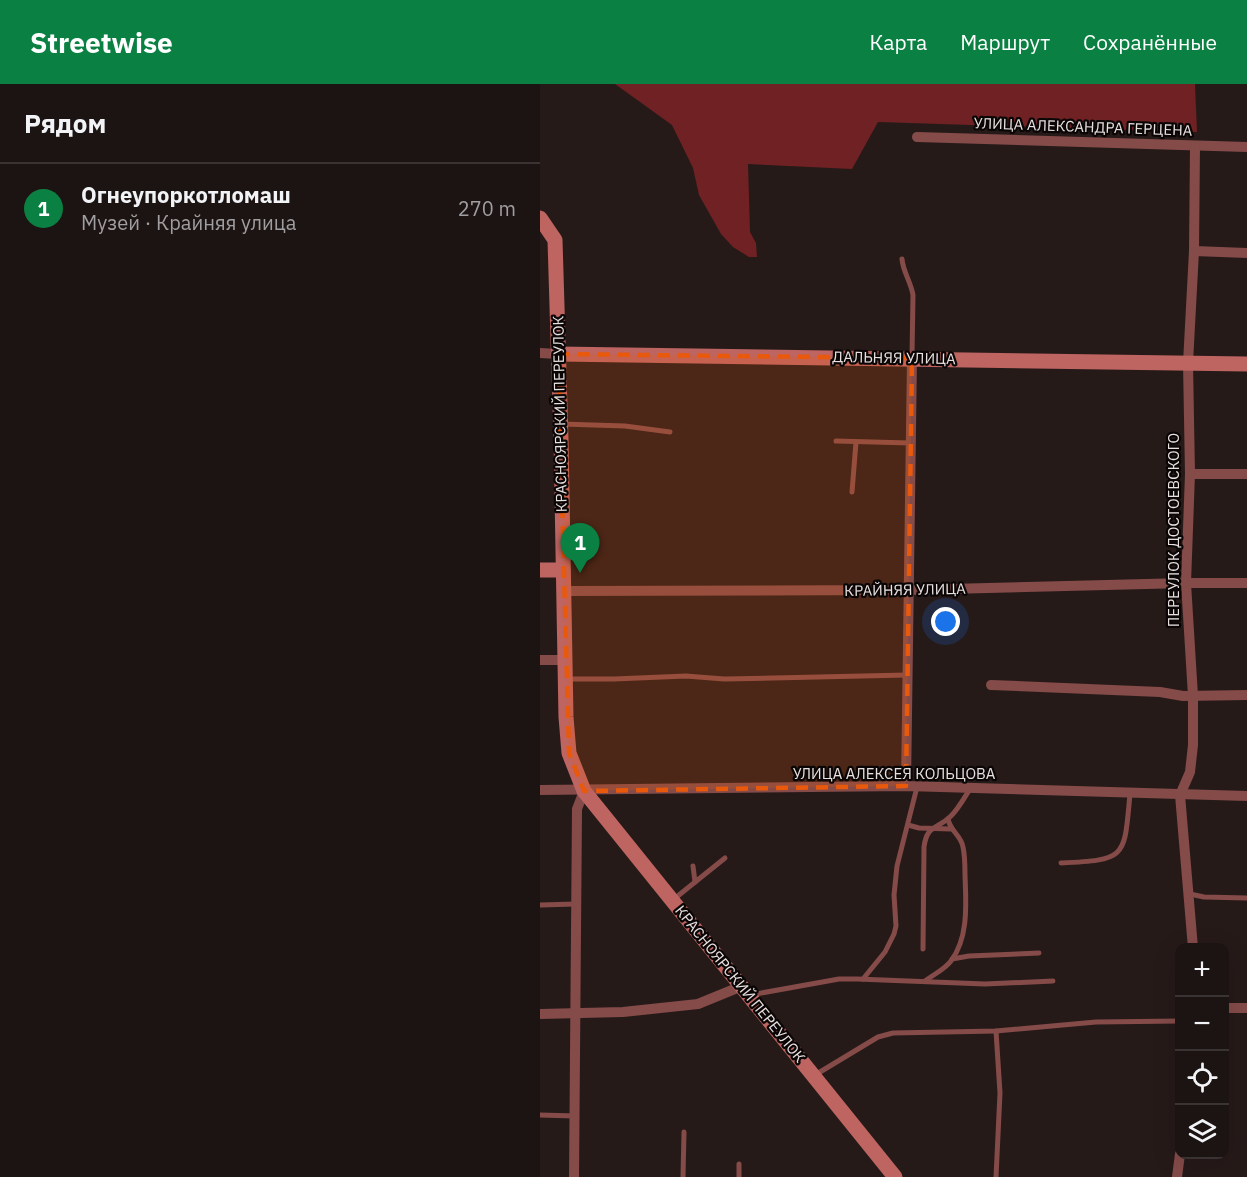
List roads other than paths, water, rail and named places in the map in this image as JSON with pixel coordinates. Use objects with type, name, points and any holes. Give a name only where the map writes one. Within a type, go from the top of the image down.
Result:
[{"type":"main road","name":"КРАСНОЯРСКИЙ ПЕРЕУЛОК","points":[[540,218],[555,240],[561,424],[565,679],[569,753],[584,791],[895,1177]]},
{"type":"main road","name":"ДАЛЬНЯЯ УЛИЦА","points":[[558,354],[1247,364]]},
{"type":"main road","points":[[540,570],[563,570]]},
{"type":"street","name":"УЛИЦА АЛЕКСАНДРА ГЕРЦЕНА","points":[[917,137],[1247,147]]},
{"type":"street","name":"ПЕРЕУЛОК ДОСТОЕВСКОГО","points":[[1192,943],[1190,894],[1180,795],[1187,781],[1191,763],[1193,696],[1186,583],[1190,474],[1188,363],[1194,250],[1195,146]]},
{"type":"street","points":[[1194,250],[1247,253]]},
{"type":"street","name":"ДАЛЬНЯЯ УЛИЦА","points":[[540,354],[558,354]]},
{"type":"street","points":[[912,358],[907,675],[912,787]]},
{"type":"street","points":[[1190,474],[1247,474]]},
{"type":"street","name":"КРАЙНЯЯ УЛИЦА","points":[[563,591],[908,590],[1186,583],[1247,584]]},
{"type":"street","points":[[540,660],[565,660]]},
{"type":"street","points":[[991,685],[1160,692],[1193,696],[1247,695]]},
{"type":"street","name":"УЛИЦА АЛЕКСЕЯ КОЛЬЦОВА","points":[[540,790],[912,787],[1247,796]]},
{"type":"street","points":[[574,1177],[577,809],[584,791]]},
{"type":"street","points":[[540,1014],[575,1015],[698,1004],[745,991]]},
{"type":"street","points":[[1229,1008],[1247,1008]]},
{"type":"street","points":[[1177,1177],[1179,1159]]},
{"type":"lane","points":[[902,259],[913,295],[912,358]]},
{"type":"lane","points":[[561,424],[626,426],[670,432]]},
{"type":"lane","points":[[836,441],[910,443]]},
{"type":"lane","points":[[852,492],[856,442]]},
{"type":"lane","points":[[565,679],[686,676],[724,679],[907,675]]},
{"type":"lane","points":[[863,979],[885,952],[894,934],[897,866],[908,825],[912,787]]},
{"type":"lane","points":[[923,949],[926,836],[931,829],[948,819],[970,789]]},
{"type":"lane","points":[[1061,863],[1105,860],[1117,854],[1126,834],[1130,794]]},
{"type":"lane","points":[[925,981],[945,968],[952,959],[964,928],[966,909],[963,847],[960,837],[951,829],[948,819]]},
{"type":"lane","points":[[908,825],[931,829],[951,829]]},
{"type":"lane","points":[[672,900],[725,858]]},
{"type":"lane","points":[[693,866],[695,882]]},
{"type":"lane","points":[[1190,894],[1204,897],[1247,898]]},
{"type":"lane","points":[[540,904],[576,904]]},
{"type":"lane","points":[[952,959],[969,956],[1039,953]]},
{"type":"lane","points":[[745,991],[863,979],[985,984],[1053,981]]},
{"type":"lane","points":[[814,1076],[878,1037],[893,1033],[996,1031],[1096,1022],[1175,1021]]},
{"type":"lane","points":[[996,1031],[1000,1092],[996,1177]]},
{"type":"lane","points":[[540,1115],[575,1116]]},
{"type":"lane","points":[[684,1132],[684,1177]]},
{"type":"lane","points":[[739,1164],[739,1177]]},
{"type":"place","name":"Огнеупоркотломаш","points":[[580,573]]}]
